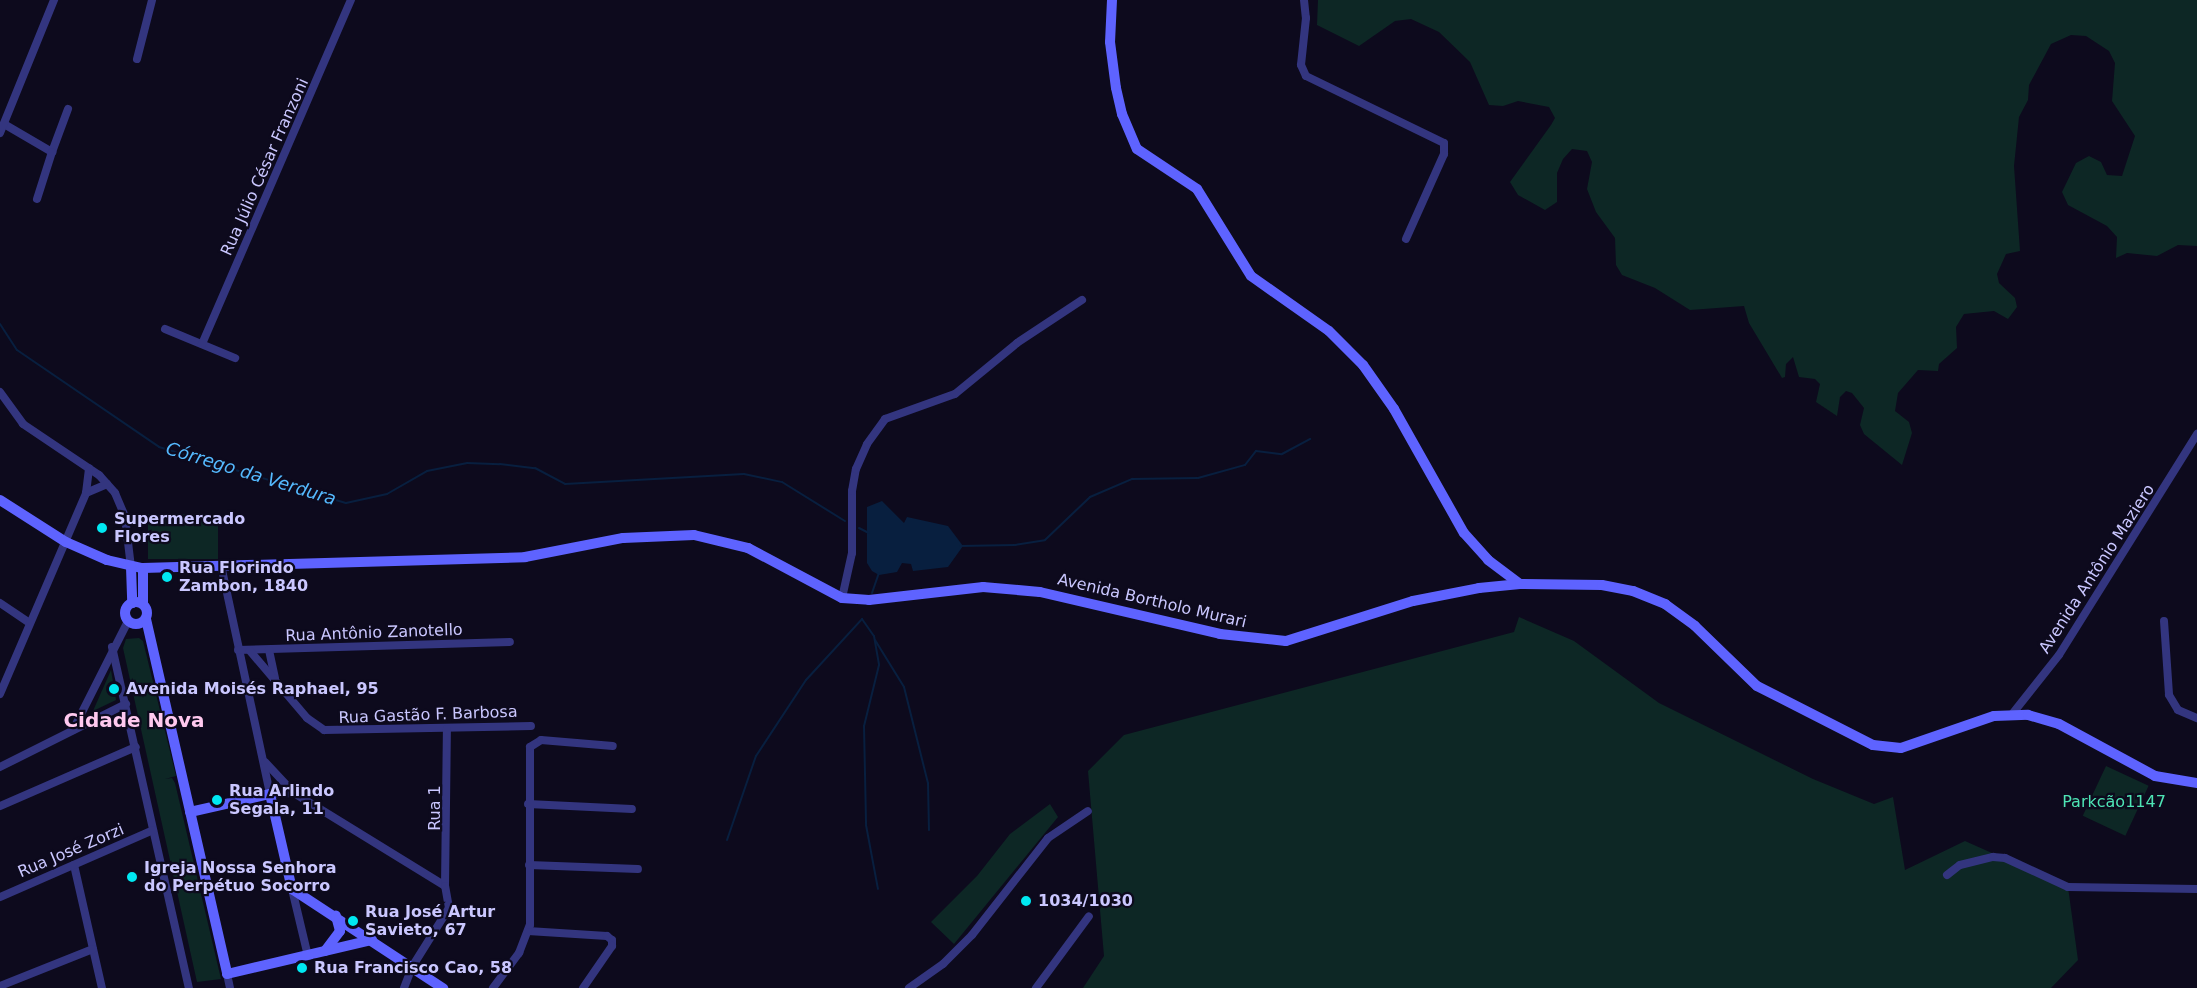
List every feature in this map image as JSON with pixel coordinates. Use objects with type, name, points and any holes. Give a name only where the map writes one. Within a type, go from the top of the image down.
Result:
[{"type":"main road","points":[[1112,0],[1110,42],[1116,88],[1122,114],[1137,149],[1197,189],[1239,260],[1256,281],[1329,331],[1363,365],[1394,409],[1464,533],[1488,560],[1520,584]]},
{"type":"main road","points":[[0,500],[66,542],[137,568],[137,604],[146,619],[227,974],[372,940]]},
{"type":"main road","name":"Avenida Bortholo Murari","points":[[137,568],[492,559],[547,555],[631,537],[694,535],[748,548],[815,587],[842,598],[868,600],[983,587],[1040,592],[1220,634],[1286,641],[1432,597],[1520,584],[1602,585],[1655,599],[1685,617],[1758,686],[1883,748],[1916,745],[1994,716],[2013,713]]},
{"type":"main road","points":[[137,604],[126,609],[128,621],[137,624],[146,619]]},
{"type":"main road","points":[[2013,713],[2046,718],[2155,776],[2197,783]]},
{"type":"main road","points":[[190,812],[270,794],[292,888],[443,988]]},
{"type":"main road","points":[[325,952],[340,931],[336,916]]},
{"type":"street","points":[[0,133],[54,0]]},
{"type":"street","points":[[137,59],[152,0]]},
{"type":"street","name":"Rua Júlio César Franzoni","points":[[202,344],[351,0]]},
{"type":"street","points":[[1304,0],[1306,18],[1301,65],[1306,76],[1418,127],[1444,142],[1444,154],[1406,239]]},
{"type":"street","points":[[37,199],[68,109]]},
{"type":"street","points":[[4,124],[52,152]]},
{"type":"street","points":[[842,598],[852,554],[852,491],[856,469],[867,444],[885,419],[955,394],[1017,343],[1082,300]]},
{"type":"street","points":[[165,329],[235,357]]},
{"type":"street","points":[[0,392],[23,424],[89,468],[107,484],[125,517],[137,568]]},
{"type":"street","name":"Avenida Antônio Maziero","points":[[2013,713],[2059,655],[2197,435]]},
{"type":"street","points":[[0,694],[86,493],[89,468]]},
{"type":"street","points":[[86,493],[107,484]]},
{"type":"street","points":[[221,565],[270,794],[294,793]]},
{"type":"street","points":[[0,603],[30,623]]},
{"type":"street","points":[[73,730],[112,647],[128,621]]},
{"type":"street","points":[[2164,621],[2169,695],[2178,710],[2197,718]]},
{"type":"street","name":"Rua Antônio Zanotello","points":[[238,650],[269,651],[510,642]]},
{"type":"street","points":[[112,647],[189,988]]},
{"type":"street","name":"Rua Gastão F. Barbosa","points":[[250,651],[307,718],[324,730],[531,726]]},
{"type":"street","points":[[269,651],[276,680]]},
{"type":"street","points":[[0,767],[126,704]]},
{"type":"street","name":"Rua 1","points":[[404,988],[412,967],[449,908],[445,886],[447,729]]},
{"type":"street","points":[[494,988],[519,953],[528,931],[527,756],[534,743],[613,746]]},
{"type":"street","points":[[0,806],[136,747]]},
{"type":"street","points":[[262,757],[294,793],[445,886]]},
{"type":"street","points":[[528,804],[632,808]]},
{"type":"street","points":[[909,988],[943,964],[972,935],[1048,838],[1088,811]]},
{"type":"street","name":"Rua José Zorzi","points":[[0,897],[153,830]]},
{"type":"street","points":[[1947,876],[1960,866],[1993,857],[2005,858],[2068,887],[2197,890]]},
{"type":"street","points":[[529,865],[638,869]]},
{"type":"street","points":[[74,866],[102,988]]},
{"type":"street","points":[[292,888],[308,956]]},
{"type":"street","points":[[1036,988],[1089,916]]},
{"type":"street","points":[[528,931],[607,936],[612,940],[612,946],[583,988]]},
{"type":"street","points":[[0,986],[93,949]]},
{"type":"street","points":[[227,974],[230,988]]},
{"type":"green space","points":[[1318,0],[2197,0],[2197,246],[2178,245],[2157,256],[2127,253],[2116,258],[2117,237],[2107,226],[2068,205],[2062,192],[2076,163],[2089,156],[2101,162],[2107,175],[2122,176],[2135,136],[2112,101],[2115,63],[2109,51],[2086,36],[2071,35],[2051,44],[2029,85],[2028,100],[2019,117],[2014,166],[2020,251],[2006,254],[1997,274],[1999,283],[2015,298],[2017,307],[2008,319],[1994,311],[1964,314],[1956,327],[1957,348],[1939,364],[1938,371],[1918,370],[1898,393],[1895,411],[1909,422],[1912,433],[1902,465],[1864,434],[1860,425],[1864,408],[1852,393],[1846,391],[1840,397],[1837,416],[1816,402],[1820,384],[1815,379],[1799,377],[1793,357],[1786,364],[1785,377],[1782,378],[1749,323],[1744,306],[1690,310],[1655,288],[1622,275],[1616,265],[1615,238],[1596,212],[1587,189],[1592,162],[1587,151],[1572,149],[1563,159],[1557,173],[1557,202],[1545,210],[1518,195],[1510,182],[1555,118],[1549,107],[1518,101],[1503,106],[1489,105],[1470,62],[1439,32],[1411,19],[1395,21],[1359,46],[1317,25]]},
{"type":"green space","points":[[148,514],[218,514],[218,559],[148,559]]},
{"type":"green space","points":[[1519,617],[1574,641],[1659,703],[1813,779],[1874,804],[1893,797],[1905,870],[1965,841],[2068,887],[2078,960],[2051,988],[1083,988],[1104,956],[1088,771],[1124,735],[1514,632]]},
{"type":"green space","points":[[139,638],[143,641],[176,776],[165,779],[172,778],[175,783],[221,979],[197,982],[123,648],[126,639]]},
{"type":"green space","points":[[111,670],[116,700],[93,711]]},
{"type":"green space","name":"Parkcão1147","points":[[2106,766],[2149,786],[2125,836],[2083,816]]},
{"type":"green space","points":[[1050,804],[1058,817],[954,944],[931,922],[977,876],[1010,834]]},
{"type":"water","points":[[882,501],[904,523],[907,517],[948,526],[963,546],[948,567],[913,571],[911,564],[902,563],[897,572],[879,575],[872,571],[867,563],[867,507]]},
{"type":"waterway","name":"Córrego da Verdura","points":[[0,324],[17,350],[159,447],[346,503],[387,494],[427,471],[467,463],[500,464],[535,468],[565,484],[744,474],[782,482],[845,521]]},
{"type":"waterway","points":[[960,546],[1015,545],[1045,540],[1090,497],[1132,479],[1198,478],[1245,465],[1256,451],[1282,454],[1310,439]]},
{"type":"waterway","name":"Córrego da Verdura","points":[[859,528],[869,533]]},
{"type":"waterway","points":[[872,593],[879,573]]},
{"type":"waterway","points":[[727,840],[756,756],[806,680],[862,619],[874,636],[879,665],[864,726],[866,825],[878,889]]},
{"type":"waterway","points":[[875,640],[904,687],[928,783],[929,830]]},
{"type":"place","name":"Supermercado Flores","points":[[102,528]]},
{"type":"place","name":"Rua Florindo Zambon, 1840","points":[[167,577]]},
{"type":"place","name":"Avenida Moisés Raphael, 95","points":[[114,689]]},
{"type":"place","name":"Rua Arlindo Segala, 11","points":[[217,800]]},
{"type":"place","name":"Igreja Nossa Senhora do Perpétuo Socorro","points":[[132,877]]},
{"type":"place","name":"1034/1030","points":[[1026,901]]},
{"type":"place","name":"Rua José Artur Savieto, 67","points":[[353,921]]},
{"type":"place","name":"Rua Francisco Cao, 58","points":[[302,968]]},
{"type":"district","name":"Cidade Nova","points":[[134,720]]}]
